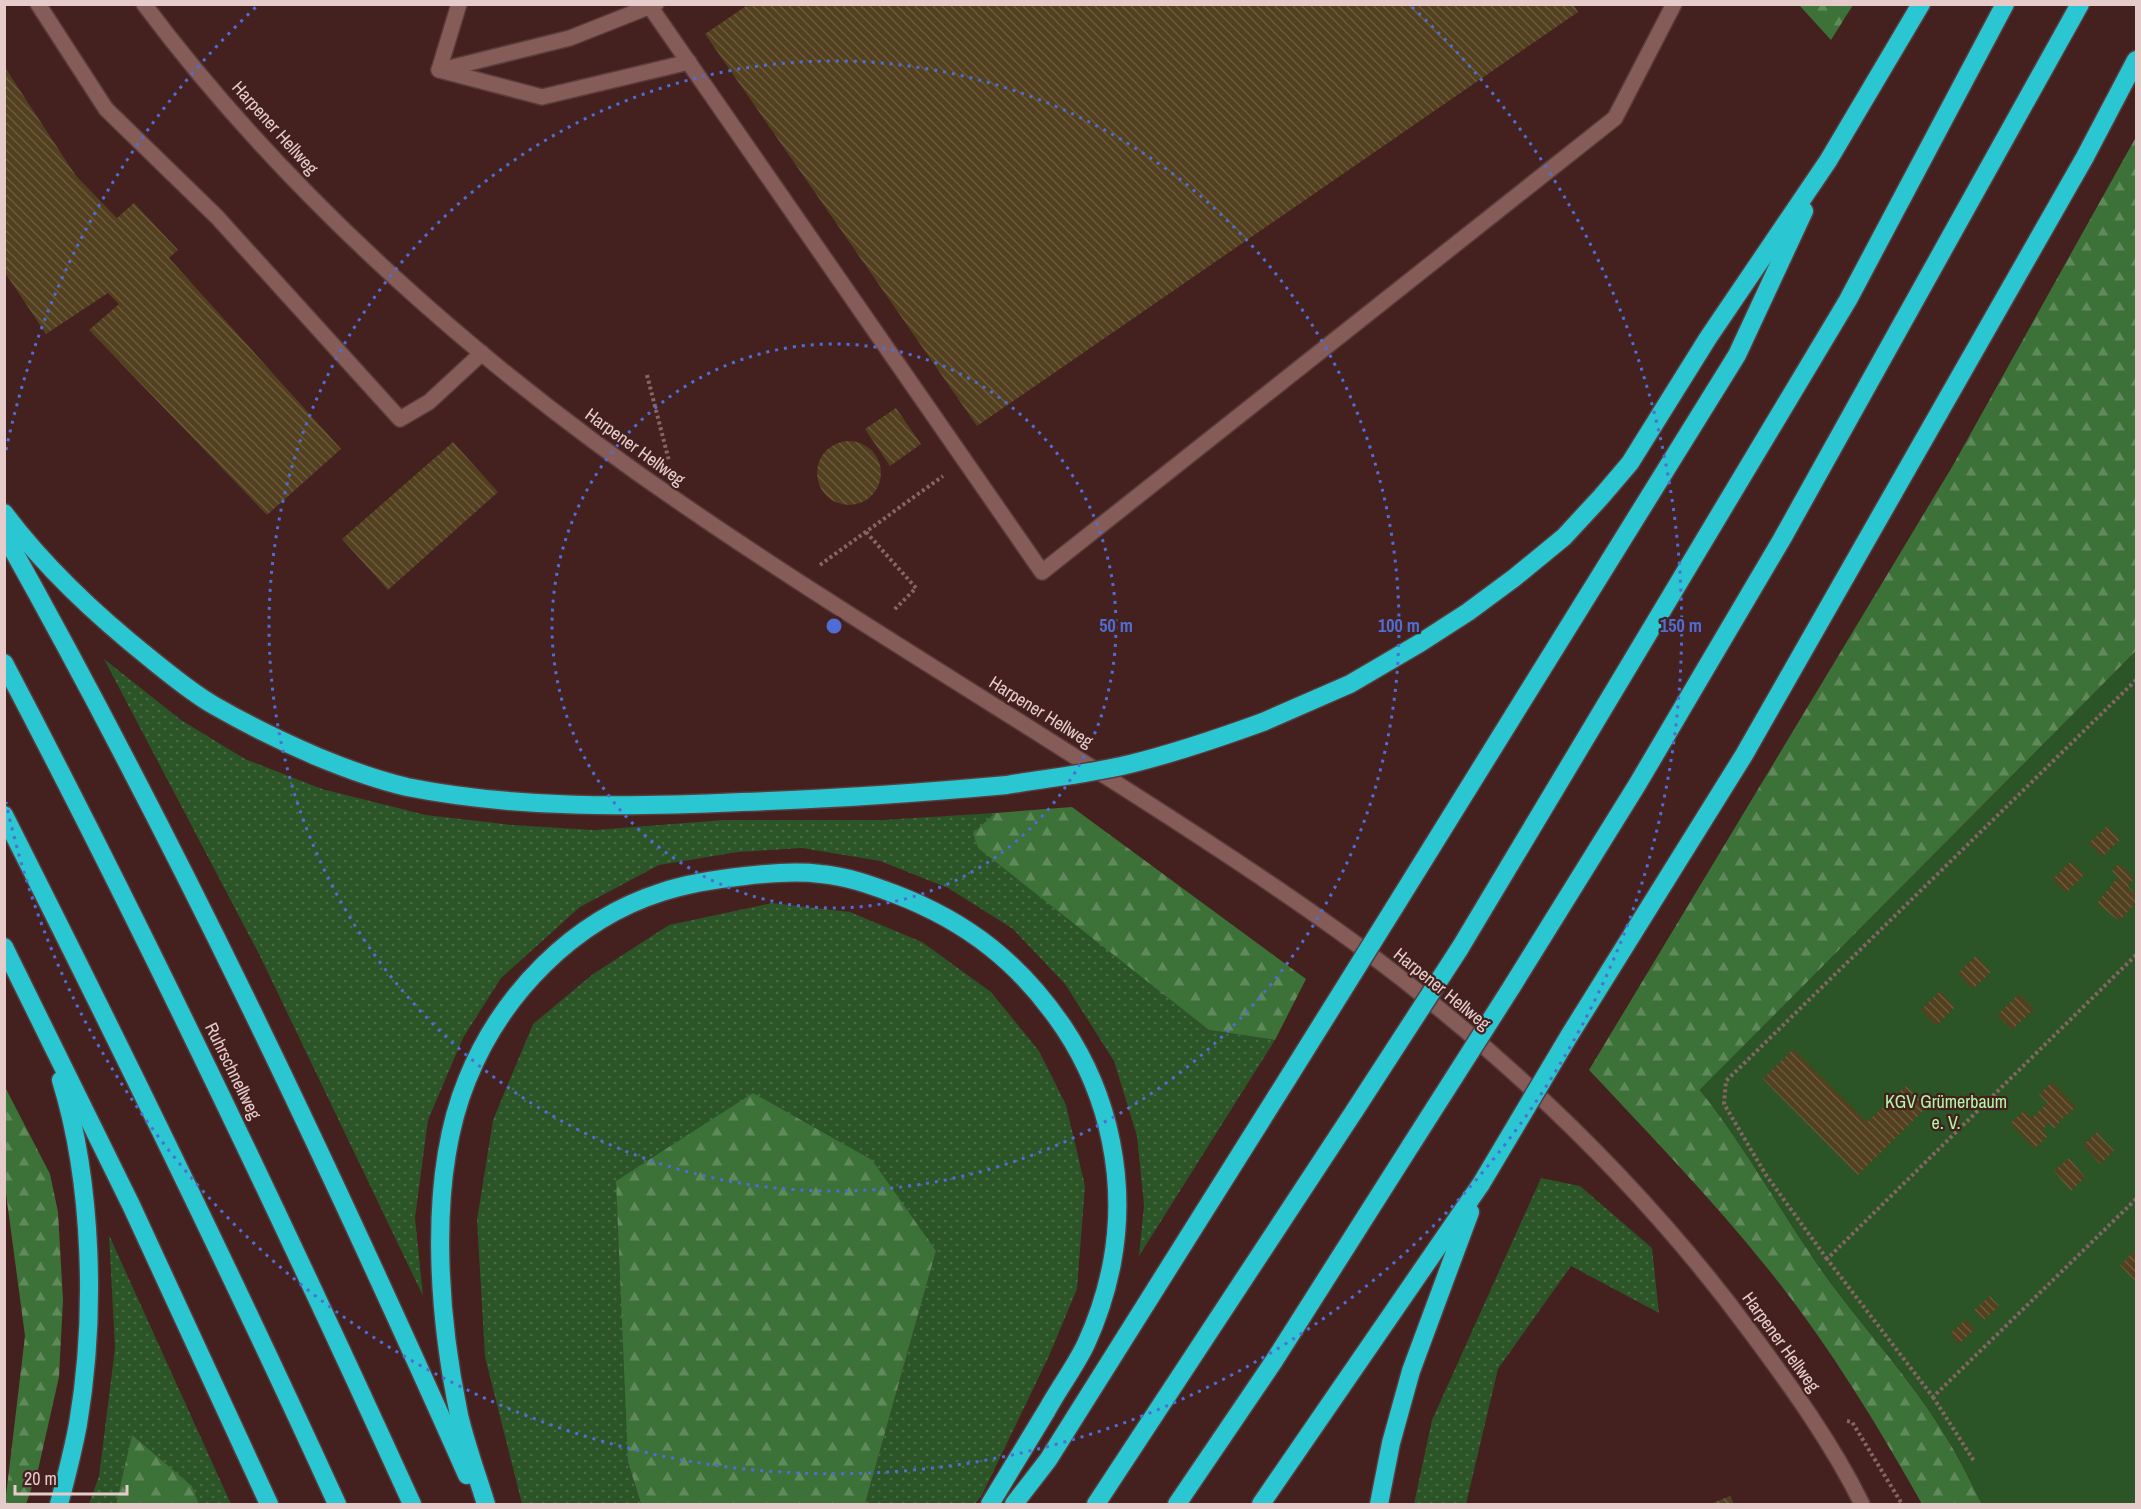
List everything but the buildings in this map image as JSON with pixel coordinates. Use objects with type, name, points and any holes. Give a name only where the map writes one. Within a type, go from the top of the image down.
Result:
[{"type":"highway","points":[[4,513],[77,597],[177,680],[213,705],[287,744],[371,777],[407,786],[531,802],[599,806],[670,806],[829,799],[1006,785],[1079,775],[1130,764],[1210,741],[1263,722],[1350,684],[1420,643],[1496,591],[1564,537],[1630,463],[1708,338],[1828,161],[1921,4]]},
{"type":"highway","points":[[1096,1504],[1460,948],[1848,300],[2005,4]]},
{"type":"highway","points":[[1177,1504],[1274,1361],[1637,785],[1782,539],[2080,4]]},
{"type":"highway","points":[[1262,1504],[1481,1184],[1569,1036],[1744,755],[2085,157],[2136,60]]},
{"type":"highway","points":[[1014,1504],[1048,1460],[1394,909],[1737,356],[1828,161]]},
{"type":"highway","points":[[4,534],[111,730],[188,881],[394,1311],[480,1504]]},
{"type":"highway","name":"Ruhrschnellweg","points":[[4,663],[80,809],[249,1152],[412,1504]]},
{"type":"highway","points":[[4,815],[169,1146],[337,1504]]},
{"type":"highway","points":[[486,1504],[460,1419],[448,1351],[442,1287],[441,1217],[443,1170],[452,1125],[465,1085],[482,1046],[501,1015],[521,989],[550,959],[579,934],[617,911],[661,892],[718,879],[778,872],[824,874],[872,885],[925,906],[960,924],[991,946],[1023,975],[1054,1013],[1077,1049],[1096,1090],[1108,1125],[1117,1175],[1119,1207],[1111,1266],[1086,1344],[990,1504]]},
{"type":"highway","points":[[4,947],[131,1205],[269,1504]]},
{"type":"highway","points":[[41,1022],[62,1083],[75,1140],[84,1197],[89,1256],[85,1373],[78,1425],[59,1504]]},
{"type":"highway","points":[[1379,1504],[1391,1443],[1411,1371],[1481,1184]]},
{"type":"main road","points":[[38,4],[106,108],[218,217],[400,419],[429,402],[482,353]]},
{"type":"main road","name":"Harpener Hellweg","points":[[144,4],[230,109],[338,223],[430,310],[558,416],[680,503],[798,581],[1146,802],[1272,885],[1364,950],[1519,1079],[1613,1169],[1699,1266],[1737,1313],[1806,1409],[1862,1504]]},
{"type":"main road","points":[[439,70],[459,4]]},
{"type":"main road","points":[[439,70],[570,38],[653,6],[689,62],[1042,572],[1615,118],[1674,4]]},
{"type":"main road","points":[[439,70],[542,97],[689,62]]},
{"type":"path","points":[[646,375],[680,503]]},
{"type":"path","points":[[798,581],[965,460]]},
{"type":"path","points":[[866,532],[916,588],[875,631]]},
{"type":"path","points":[[1974,1461],[1933,1397],[1766,1175],[1724,1104],[1726,1081],[2136,680]]},
{"type":"path","points":[[1827,1259],[2136,955]]},
{"type":"path","points":[[1933,1397],[2136,1199]]},
{"type":"green space","points":[[1799,5],[1853,5],[1831,40]]},
{"type":"green space","points":[[2136,137],[2136,651],[1700,1090],[1732,1133],[1820,1268],[1934,1417],[1982,1504],[1922,1504],[1850,1384],[1790,1297],[1703,1192],[1589,1070],[1952,467]]},
{"type":"green space","name":"KGV Grümerbaum e. V.","points":[[2136,651],[2136,1504],[1982,1504],[1934,1417],[1820,1268],[1732,1133],[1700,1090]]},
{"type":"green space","points":[[104,659],[181,720],[245,759],[322,789],[426,815],[512,825],[595,830],[724,820],[882,820],[995,813],[973,833],[1209,1030],[1275,1040],[1139,1256],[1144,1205],[1137,1136],[1114,1061],[1065,984],[1013,929],[948,888],[880,861],[802,848],[738,852],[659,865],[580,907],[501,978],[463,1038],[428,1120],[415,1218],[423,1296],[260,956]]},
{"type":"green space","points":[[1072,807],[1306,979],[1275,1040],[1209,1030],[978,848],[973,833],[995,813]]},
{"type":"green space","points":[[772,903],[850,912],[922,942],[991,992],[1039,1051],[1066,1105],[1085,1186],[1077,1289],[1049,1356],[982,1495],[975,1504],[865,1504],[936,1251],[628,1462],[641,1504],[522,1504],[485,1357],[477,1220],[493,1120],[533,1024],[593,974],[669,925]]},
{"type":"green space","points":[[5,1087],[50,1174],[58,1212],[63,1300],[59,1377],[38,1470],[26,1504],[5,1504],[25,1336],[5,1186]]},
{"type":"green space","points":[[753,1093],[872,1160],[936,1251],[865,1504],[641,1504],[628,1462],[616,1181]]},
{"type":"green space","points":[[1541,1178],[1580,1186],[1652,1248],[1659,1313],[1571,1266],[1498,1369],[1466,1504],[1414,1504],[1432,1420]]},
{"type":"green space","points":[[109,1235],[231,1504],[199,1504],[192,1486],[132,1436],[116,1504],[89,1504],[99,1476],[115,1348]]},
{"type":"green space","points":[[132,1435],[192,1486],[199,1504],[116,1504]]}]
